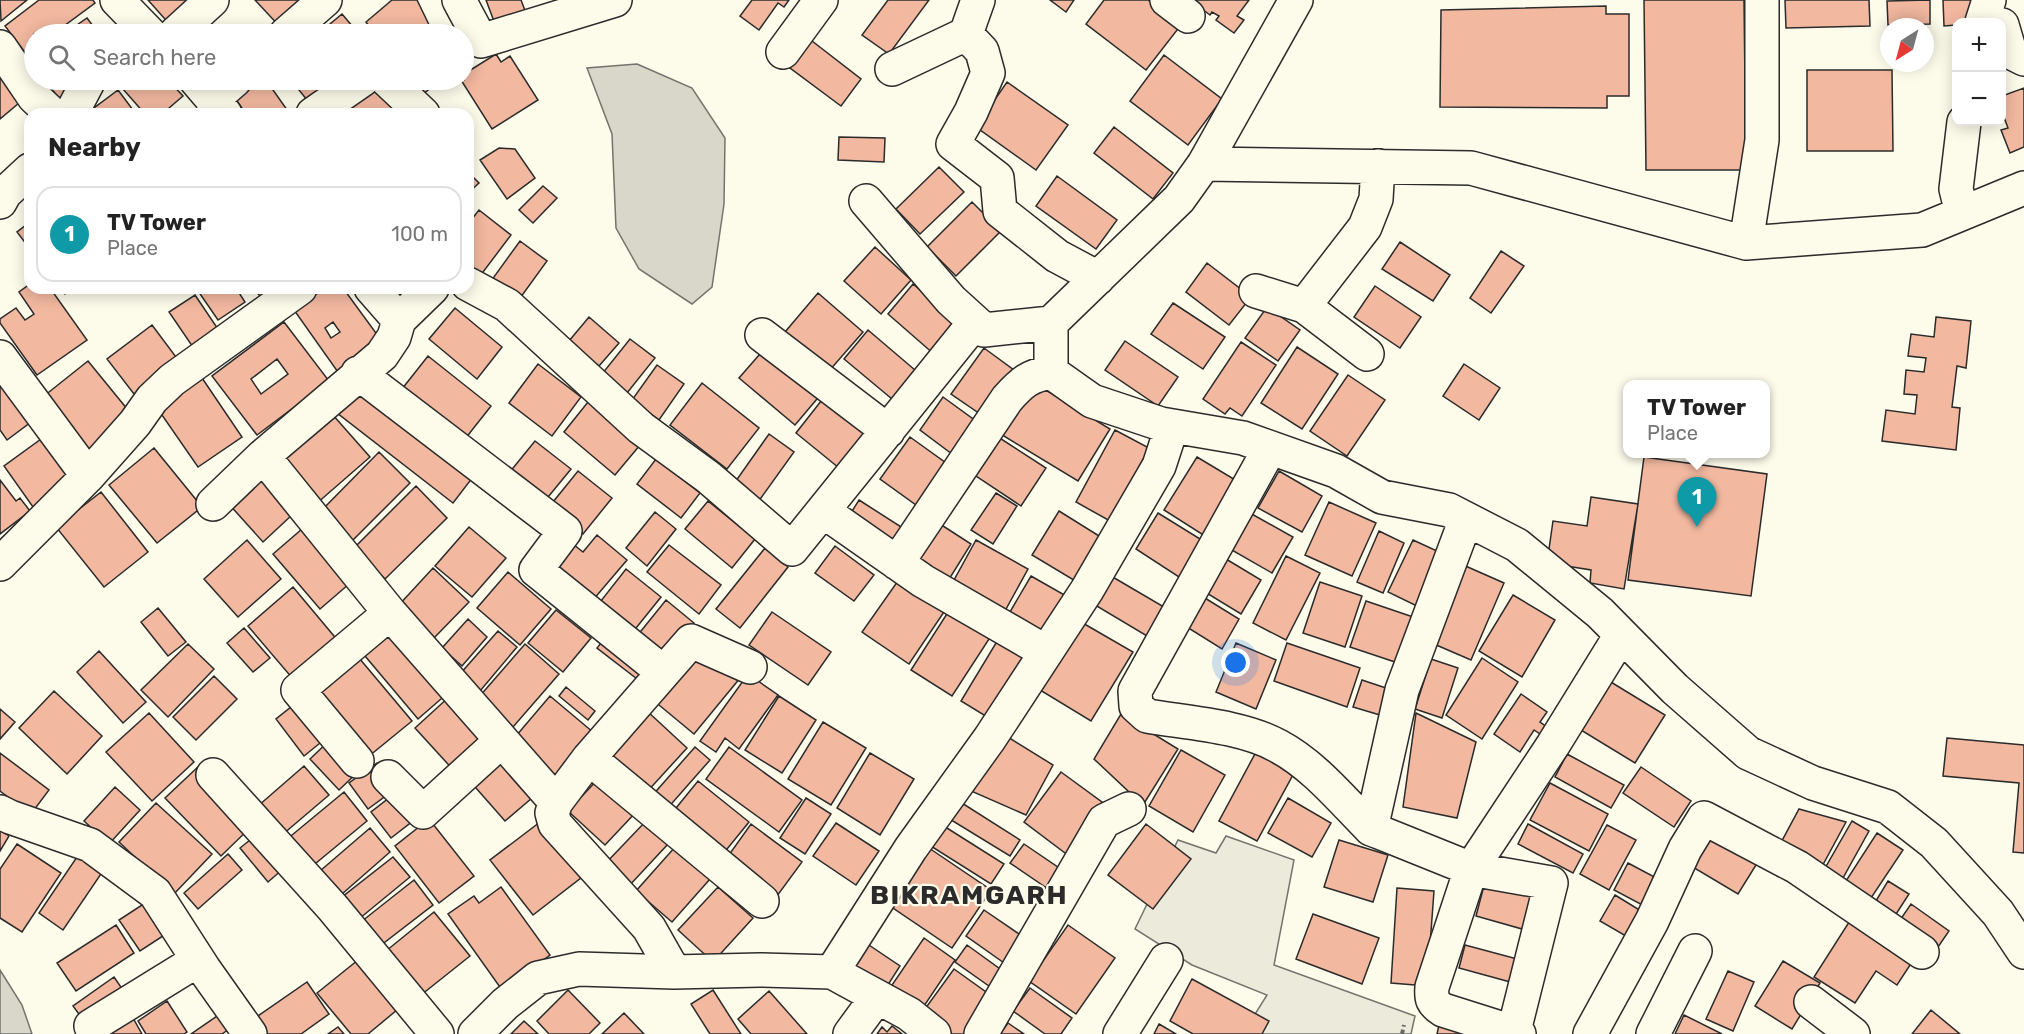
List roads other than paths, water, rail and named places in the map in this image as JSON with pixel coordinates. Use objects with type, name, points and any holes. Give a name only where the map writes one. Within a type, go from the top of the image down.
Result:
[{"type":"street","points":[[186,24],[212,0]]},
{"type":"street","points":[[297,24],[325,0]]},
{"type":"street","points":[[459,0],[472,24]]},
{"type":"street","points":[[474,28],[481,41],[615,0]]},
{"type":"street","points":[[783,52],[821,0]]},
{"type":"street","points":[[892,69],[966,34],[978,0]]},
{"type":"street","points":[[866,201],[951,300],[984,330],[1052,323],[1179,199],[1204,164],[1296,0]]},
{"type":"street","points":[[1746,243],[1762,140],[1762,0]]},
{"type":"street","points":[[1983,18],[1989,0]]},
{"type":"street","points":[[1998,0],[2000,18]]},
{"type":"street","points":[[966,34],[982,51],[988,73],[972,112],[953,144],[997,178],[1000,211],[1057,256],[1098,278]]},
{"type":"street","points":[[2006,40],[2010,52],[2024,59]]},
{"type":"street","points":[[0,47],[24,82]]},
{"type":"street","points":[[29,90],[46,108]]},
{"type":"street","points":[[74,108],[84,90]]},
{"type":"street","points":[[322,108],[348,90]]},
{"type":"street","points":[[398,90],[417,108]]},
{"type":"street","points":[[1962,213],[1956,189],[1964,126]]},
{"type":"street","points":[[1204,164],[1471,168],[1746,243],[1922,230],[2024,188]]},
{"type":"street","points":[[1304,306],[1365,227],[1376,199],[1378,166]]},
{"type":"street","points":[[2,196],[24,176]]},
{"type":"street","points":[[474,287],[507,305],[641,428],[708,477],[792,549],[975,322]]},
{"type":"street","points":[[1256,291],[1304,306],[1367,354]]},
{"type":"street","points":[[0,564],[88,476],[135,423],[152,399],[172,380],[292,294]]},
{"type":"street","points":[[376,294],[399,320]]},
{"type":"street","points":[[213,504],[263,456],[358,373],[382,355],[394,337],[399,320],[426,294]]},
{"type":"street","points":[[1052,323],[1052,372]]},
{"type":"street","points":[[762,335],[888,431]]},
{"type":"street","points":[[0,357],[88,476]]},
{"type":"street","points":[[897,563],[1007,399],[1022,382],[1034,375],[1052,372],[1092,401],[1172,426],[1243,438],[1336,471],[1382,497],[1449,510],[1517,545],[1599,612],[1676,689],[1748,753],[1813,783],[1888,807],[1934,843],[1998,914],[2024,952]]},
{"type":"street","points":[[358,373],[565,531],[536,570],[663,672]]},
{"type":"street","points":[[832,972],[911,848],[990,738],[1087,590],[1159,466],[1172,426]]},
{"type":"street","points":[[1270,448],[1136,692],[1137,706],[1148,716],[1240,731],[1278,745],[1309,768],[1371,829],[1471,869],[1551,884],[1517,1033],[1443,1010],[1433,1004],[1432,987],[1471,869],[1553,745],[1621,635]]},
{"type":"street","points":[[263,456],[390,613],[556,801]]},
{"type":"street","points":[[823,511],[923,581],[1034,645],[1049,648]]},
{"type":"street","points":[[1371,829],[1402,690],[1466,519]]},
{"type":"street","points":[[357,761],[298,690],[390,613]]},
{"type":"street","points":[[674,972],[650,928],[555,824],[552,813],[556,801],[589,758],[691,641],[750,667]]},
{"type":"street","points":[[388,777],[423,812],[501,741]]},
{"type":"street","points":[[589,758],[762,901]]},
{"type":"street","points":[[213,775],[333,908],[437,1034]]},
{"type":"street","points":[[981,1034],[1104,821],[1129,809]]},
{"type":"street","points":[[0,812],[90,845],[155,893],[250,1034]]},
{"type":"street","points":[[1590,1034],[1652,921],[1685,849],[1704,818],[1797,867],[1922,952]]},
{"type":"street","points":[[1653,1034],[1695,951]]},
{"type":"street","points":[[91,1026],[198,960]]},
{"type":"street","points":[[1120,1034],[1166,960]]},
{"type":"street","points":[[475,1034],[505,1004],[538,978],[579,969],[674,972],[760,970],[832,972],[909,1014],[934,1034]]},
{"type":"street","points":[[850,1034],[877,997]]},
{"type":"street","points":[[1811,1002],[1853,1034]]},
{"type":"place","name":"TV Tower","points":[[1697,527]]},
{"type":"district","name":"BIKRAMGARH","points":[[969,895]]}]
